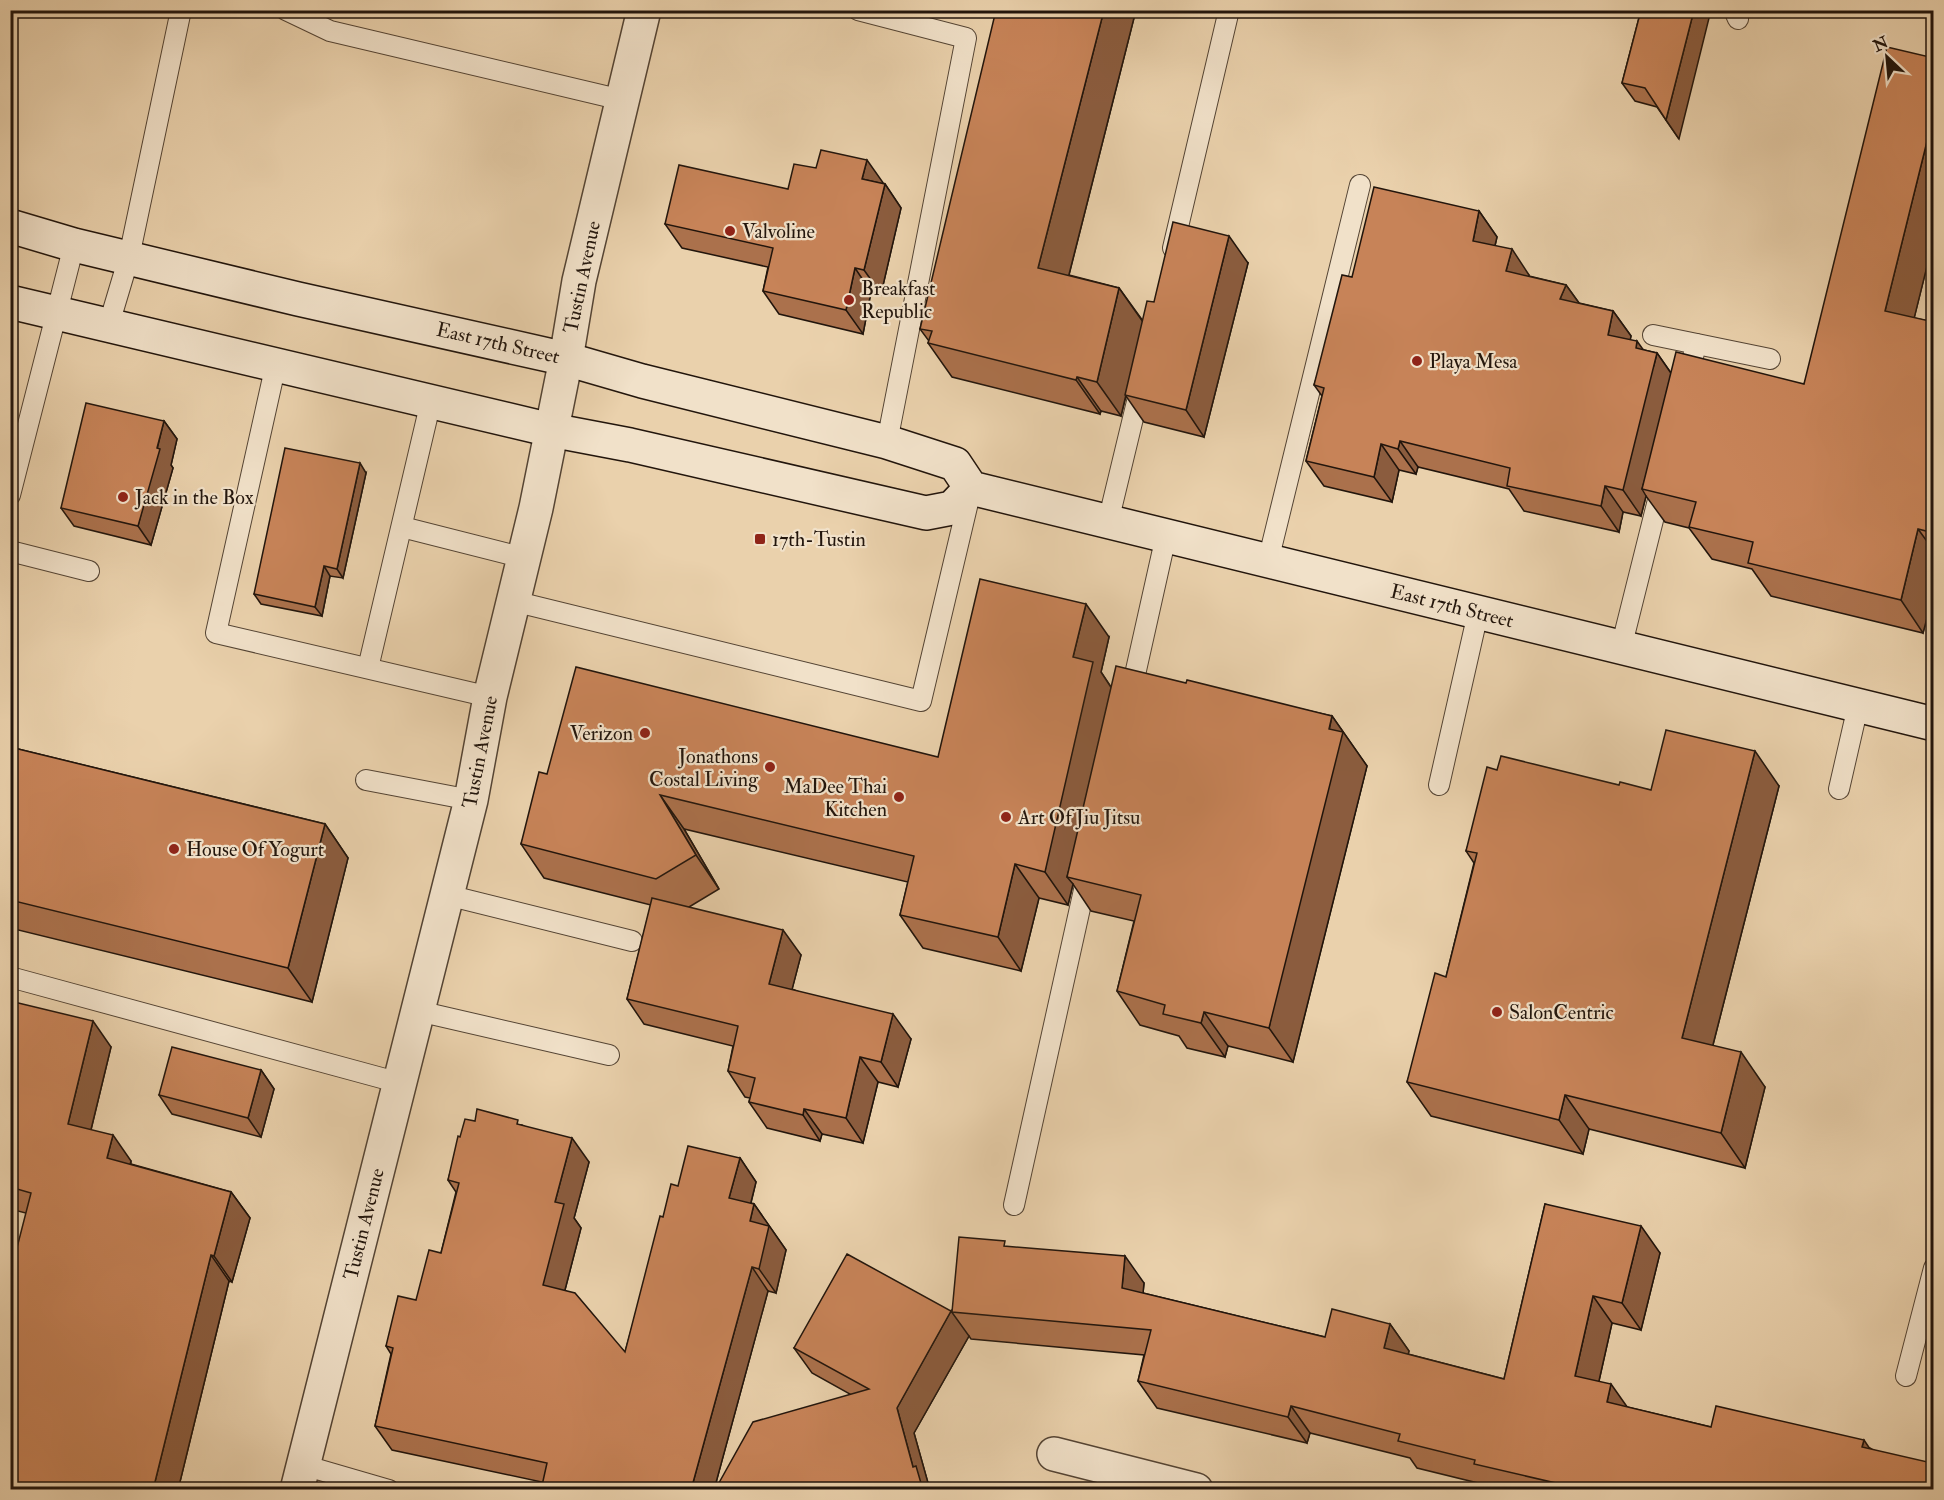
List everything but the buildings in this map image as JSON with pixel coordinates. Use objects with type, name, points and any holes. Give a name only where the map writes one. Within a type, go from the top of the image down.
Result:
[{"type":"main road","name":"Tustin Avenue","points":[[300,1477],[471,800],[490,697],[524,558],[566,359],[579,281],[644,10]]},
{"type":"main road","name":"East 17th Street","points":[[10,226],[74,245],[298,299],[566,359],[642,381],[887,442],[955,464],[971,488],[1934,724]]},
{"type":"main road","points":[[10,302],[551,430],[926,513],[952,508],[971,488]]},
{"type":"main road","points":[[1054,1454],[1196,1490]]},
{"type":"lane","points":[[109,324],[129,257],[181,10]]},
{"type":"lane","points":[[286,10],[330,31],[622,100]]},
{"type":"lane","points":[[858,10],[966,38],[887,442]]},
{"type":"lane","points":[[1169,266],[1229,10]]},
{"type":"lane","points":[[1268,561],[1360,186]]},
{"type":"lane","points":[[10,495],[74,245]]},
{"type":"lane","points":[[1653,335],[1770,359]]},
{"type":"lane","points":[[1683,400],[1696,344]]},
{"type":"lane","points":[[276,364],[216,633],[490,697]]},
{"type":"lane","points":[[1108,522],[1144,371]]},
{"type":"lane","points":[[368,668],[431,401]]},
{"type":"lane","points":[[1621,648],[1666,468]]},
{"type":"lane","points":[[513,601],[921,701],[971,488]]},
{"type":"lane","points":[[402,527],[524,558]]},
{"type":"lane","points":[[1124,719],[1166,536]]},
{"type":"lane","points":[[10,551],[89,571]]},
{"type":"lane","points":[[1439,785],[1478,613]]},
{"type":"lane","points":[[1839,789],[1858,706]]},
{"type":"lane","points":[[366,780],[471,800]]},
{"type":"lane","points":[[1014,1205],[1091,857]]},
{"type":"lane","points":[[447,895],[632,941]]},
{"type":"lane","points":[[10,977],[400,1083]]},
{"type":"lane","points":[[418,1011],[609,1055]]},
{"type":"lane","points":[[1905,1376],[1934,1268]]},
{"type":"lane","points":[[300,1477],[389,1490]]},
{"type":"place","name":"Valvoline","points":[[730,231]]},
{"type":"place","name":"Breakfast Republic","points":[[849,300]]},
{"type":"place","name":"Playa Mesa","points":[[1417,361]]},
{"type":"place","name":"Jack in the Box","points":[[123,497]]},
{"type":"place","name":"17th-Tustin","points":[[760,539]]},
{"type":"place","name":"Verizon","points":[[645,733]]},
{"type":"place","name":"Jonathons Costal Living","points":[[770,767]]},
{"type":"place","name":"MaDee Thai Kitchen","points":[[899,797]]},
{"type":"place","name":"Art Of Jiu Jitsu","points":[[1006,817]]},
{"type":"place","name":"House Of Yogurt","points":[[174,849]]},
{"type":"place","name":"SalonCentric","points":[[1497,1012]]}]
